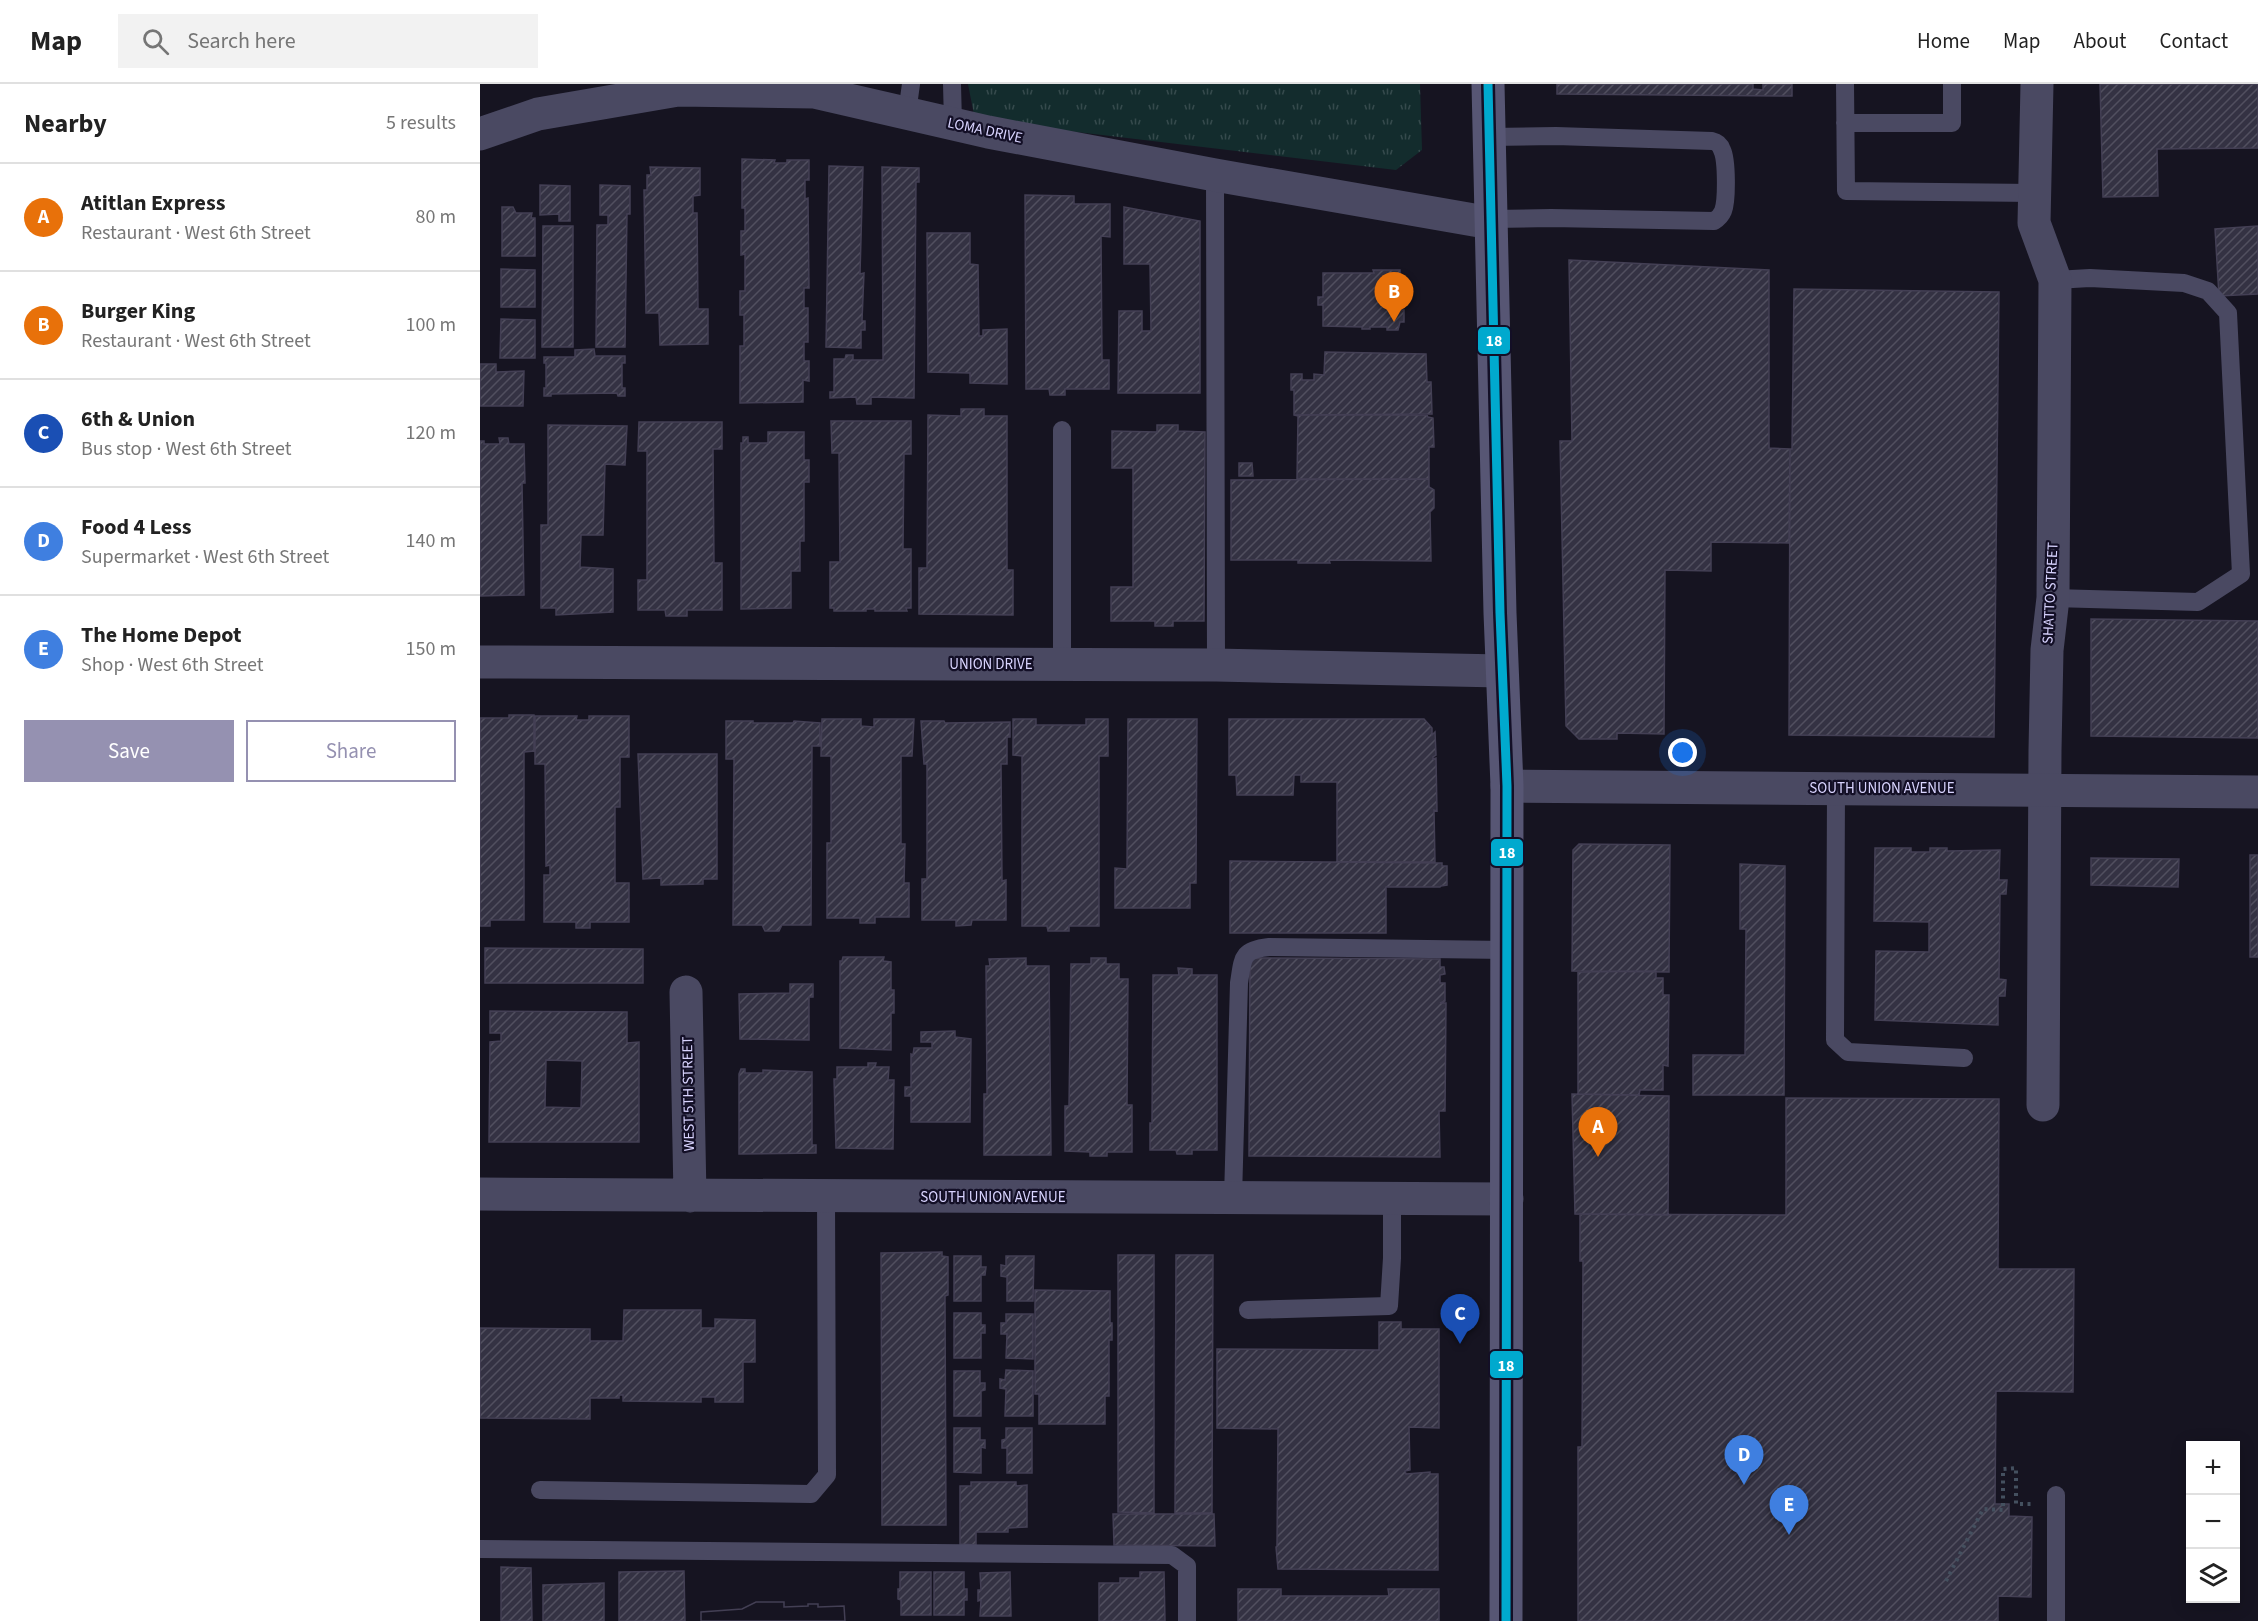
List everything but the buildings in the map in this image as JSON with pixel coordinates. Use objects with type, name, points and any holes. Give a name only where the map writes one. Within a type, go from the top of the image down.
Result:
[{"type":"main road","points":[[1488,84],[1501,670],[1507,786],[1506,1621]]},
{"type":"street","name":"SHATTO STREET","points":[[2037,84],[2034,223],[2055,280],[2053,598],[2047,650],[2043,912],[2043,1105]]},
{"type":"street","name":"LOMA DRIVE","points":[[480,134],[538,114],[678,90],[814,92],[909,99],[953,123],[1215,175],[1491,221]]},
{"type":"street","name":"UNION DRIVE","points":[[480,662],[1216,665],[1501,670]]},
{"type":"street","name":"SOUTH UNION AVENUE","points":[[1507,786],[2258,792]]},
{"type":"street","name":"WEST 5TH STREET","points":[[686,992],[690,1196]]},
{"type":"street","name":"SOUTH UNION AVENUE","points":[[480,1194],[1507,1198]]},
{"type":"lane","points":[[952,84],[953,123]]},
{"type":"lane","points":[[1845,84],[1846,191],[2035,193]]},
{"type":"lane","points":[[1845,123],[1952,123],[1952,84]]},
{"type":"lane","points":[[1489,136],[1712,141],[1718,142],[1725,158],[1725,205],[1723,213],[1714,221],[1551,218],[1491,221]]},
{"type":"lane","points":[[1215,175],[1216,665]]},
{"type":"lane","points":[[2053,598],[2198,602],[2241,573],[2228,313],[2208,291],[2184,283],[2090,278],[2055,280]]},
{"type":"lane","points":[[1062,430],[1062,665]]},
{"type":"lane","points":[[1836,788],[1835,1041],[1848,1052],[1964,1058]]},
{"type":"lane","points":[[1233,1198],[1239,984],[1244,957],[1254,948],[1269,946],[1507,950]]},
{"type":"lane","points":[[540,1490],[811,1494],[827,1475],[826,1196]]},
{"type":"lane","points":[[1248,1310],[1389,1306],[1392,1198]]},
{"type":"lane","points":[[2056,1495],[2056,1621]]},
{"type":"lane","points":[[480,1549],[1172,1555],[1187,1566],[1187,1621]]},
{"type":"path","points":[[1946,1581],[1983,1509],[2003,1510],[2003,1468],[2016,1468],[2016,1504]]},
{"type":"green space","points":[[968,84],[1420,84],[1422,150],[1396,170],[975,120]]},
{"type":"transit line","name":"18","points":[[1488,84],[1500,613],[1507,786],[1506,1621]]},
{"type":"place","name":"Burger King","points":[[1394,322]]},
{"type":"place","name":"Atitlan Express","points":[[1598,1157]]},
{"type":"place","name":"6th & Union","points":[[1460,1344]]},
{"type":"place","name":"Food 4 Less","points":[[1744,1485]]},
{"type":"place","name":"The Home Depot","points":[[1789,1535]]}]
